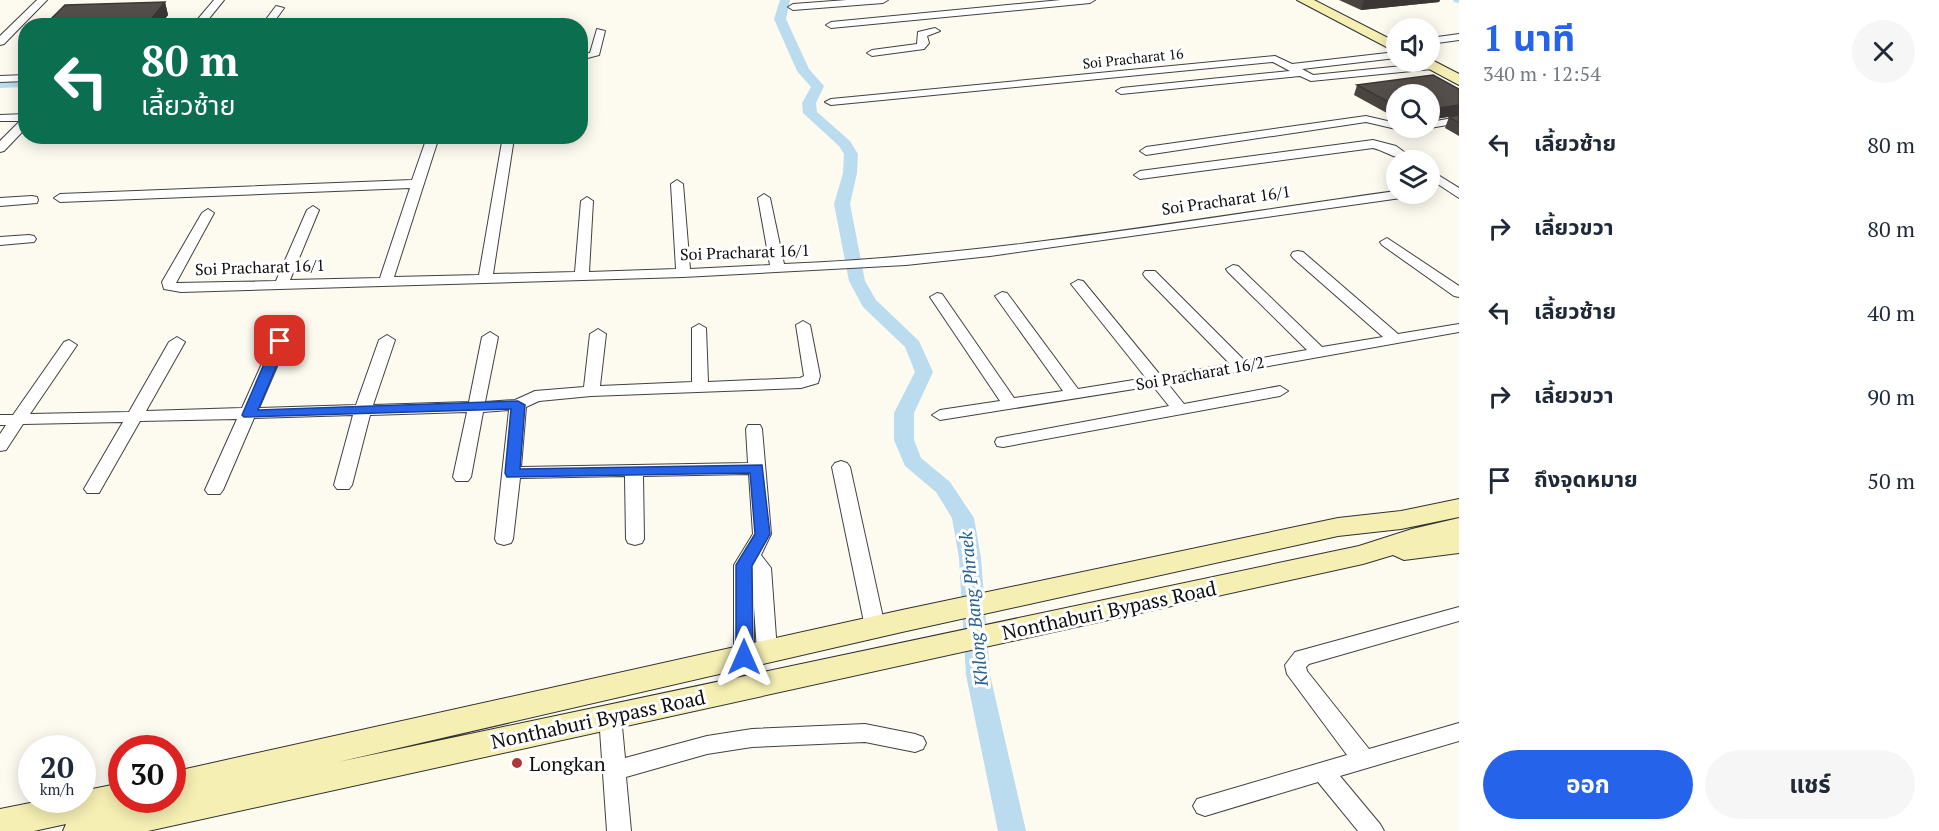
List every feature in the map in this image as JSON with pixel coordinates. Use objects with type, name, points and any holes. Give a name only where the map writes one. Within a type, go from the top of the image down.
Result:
[{"type":"main road","points":[[1304,0],[1386,43]]},
{"type":"main road","points":[[1324,0],[1386,32]]},
{"type":"main road","points":[[1440,63],[1459,69]]},
{"type":"main road","points":[[1440,68],[1459,80]]},
{"type":"main road","name":"Nonthaburi Bypass Road","points":[[1338,527],[1387,507],[1459,491]]},
{"type":"main road","name":"Nonthaburi Bypass Road","points":[[186,783],[889,624],[1338,527],[1401,520],[1459,508]]},
{"type":"main road","name":"Nonthaburi Bypass Road","points":[[80,831],[1363,555],[1422,535],[1459,526]]},
{"type":"main road","name":"Nonthaburi Bypass Road","points":[[1363,555],[1438,549],[1459,544]]},
{"type":"main road","points":[[0,824],[108,800]]},
{"type":"street","points":[[24,18],[42,0]]},
{"type":"street","points":[[204,18],[219,0]]},
{"type":"street","points":[[793,7],[883,0]]},
{"type":"street","points":[[831,25],[1090,0]]},
{"type":"street","points":[[272,18],[279,8]]},
{"type":"street","points":[[931,16],[938,45]]},
{"type":"street","points":[[0,42],[18,24]]},
{"type":"street","points":[[588,56],[594,55],[600,31]]},
{"type":"street","points":[[872,52],[920,47],[924,43],[921,34],[935,31]]},
{"type":"street","points":[[1440,40],[1459,37]]},
{"type":"street","points":[[1291,67],[1386,55]]},
{"type":"street","name":"Soi Pracharat 16","points":[[831,102],[1275,59],[1313,78],[1386,67]]},
{"type":"street","points":[[1120,91],[1302,74]]},
{"type":"street","points":[[0,79],[18,78]]},
{"type":"street","points":[[0,118],[18,118]]},
{"type":"street","points":[[1146,151],[1366,119],[1386,124]]},
{"type":"street","points":[[1440,123],[1459,120]]},
{"type":"street","points":[[0,147],[18,127]]},
{"type":"street","points":[[12,135],[18,135]]},
{"type":"street","points":[[386,280],[431,144]]},
{"type":"street","points":[[486,278],[507,144]]},
{"type":"street","points":[[1140,175],[1373,144],[1394,150]]},
{"type":"street","points":[[60,198],[418,184]]},
{"type":"street","points":[[677,184],[683,273]]},
{"type":"street","points":[[1453,184],[1459,194]]},
{"type":"street","name":"Soi Pracharat 16/1","points":[[208,213],[169,282],[170,286],[181,288],[386,280],[683,273],[864,264],[990,252],[1386,196]]},
{"type":"street","points":[[764,198],[778,269]]},
{"type":"street","points":[[0,202],[32,200]]},
{"type":"street","points":[[582,275],[587,201]]},
{"type":"street","points":[[280,285],[312,210]]},
{"type":"street","points":[[0,241],[30,238]]},
{"type":"street","points":[[1387,242],[1459,293]]},
{"type":"street","points":[[1298,255],[1395,339]]},
{"type":"street","points":[[1233,269],[1318,352]]},
{"type":"street","points":[[1150,274],[1241,366]]},
{"type":"street","points":[[1078,284],[1180,409]]},
{"type":"street","points":[[1002,296],[1074,394]]},
{"type":"street","points":[[938,297],[1010,404]]},
{"type":"street","points":[[0,420],[478,407],[518,405],[535,396],[591,391],[801,382],[812,380],[803,325]]},
{"type":"street","points":[[699,328],[700,386]]},
{"type":"street","name":"Soi Pracharat 16/2","points":[[940,415],[1157,381],[1459,328]]},
{"type":"street","points":[[591,391],[598,334]]},
{"type":"street","points":[[462,477],[478,407],[490,337]]},
{"type":"street","points":[[343,485],[363,410],[387,340]]},
{"type":"street","points":[[214,490],[280,341]]},
{"type":"street","points":[[93,489],[177,342]]},
{"type":"street","points":[[0,446],[69,345]]},
{"type":"street","points":[[1003,442],[1280,391]]},
{"type":"street","points":[[504,540],[518,405]]},
{"type":"street","points":[[754,429],[762,534],[744,565],[756,654]]},
{"type":"street","points":[[841,467],[889,624]]},
{"type":"street","points":[[512,473],[756,468]]},
{"type":"street","points":[[634,470],[635,539]]},
{"type":"street","points":[[1364,760],[1297,674],[1295,664],[1302,658],[1459,614]]},
{"type":"street","points":[[610,716],[619,831]]},
{"type":"street","points":[[1205,806],[1459,732]]},
{"type":"street","points":[[616,770],[707,745],[752,738],[865,733],[915,743]]},
{"type":"street","points":[[1323,772],[1372,831]]},
{"type":"building","points":[[165,2],[152,18],[52,18],[65,5]]},
{"type":"building","points":[[1433,75],[1459,89],[1459,105],[1440,108],[1440,84],[1386,84],[1386,101],[1357,85]]},
{"type":"building","points":[[1459,115],[1459,123],[1449,117]]},
{"type":"waterway","name":"Khlong Bang Phraek","points":[[785,0],[780,19],[803,71],[818,86],[809,103],[810,113],[845,144],[851,154],[850,173],[842,204],[857,281],[869,303],[913,345],[924,372],[904,413],[904,440],[912,461],[943,487],[963,518],[970,558],[978,675],[1012,831]]},
{"type":"waterway","points":[[0,84],[18,83]]},
{"type":"place","name":"Longkan","points":[[517,763]]},
{"type":"route","points":[[280,341],[249,415],[518,405],[512,473],[756,468],[762,534],[744,565],[744,657]]}]
